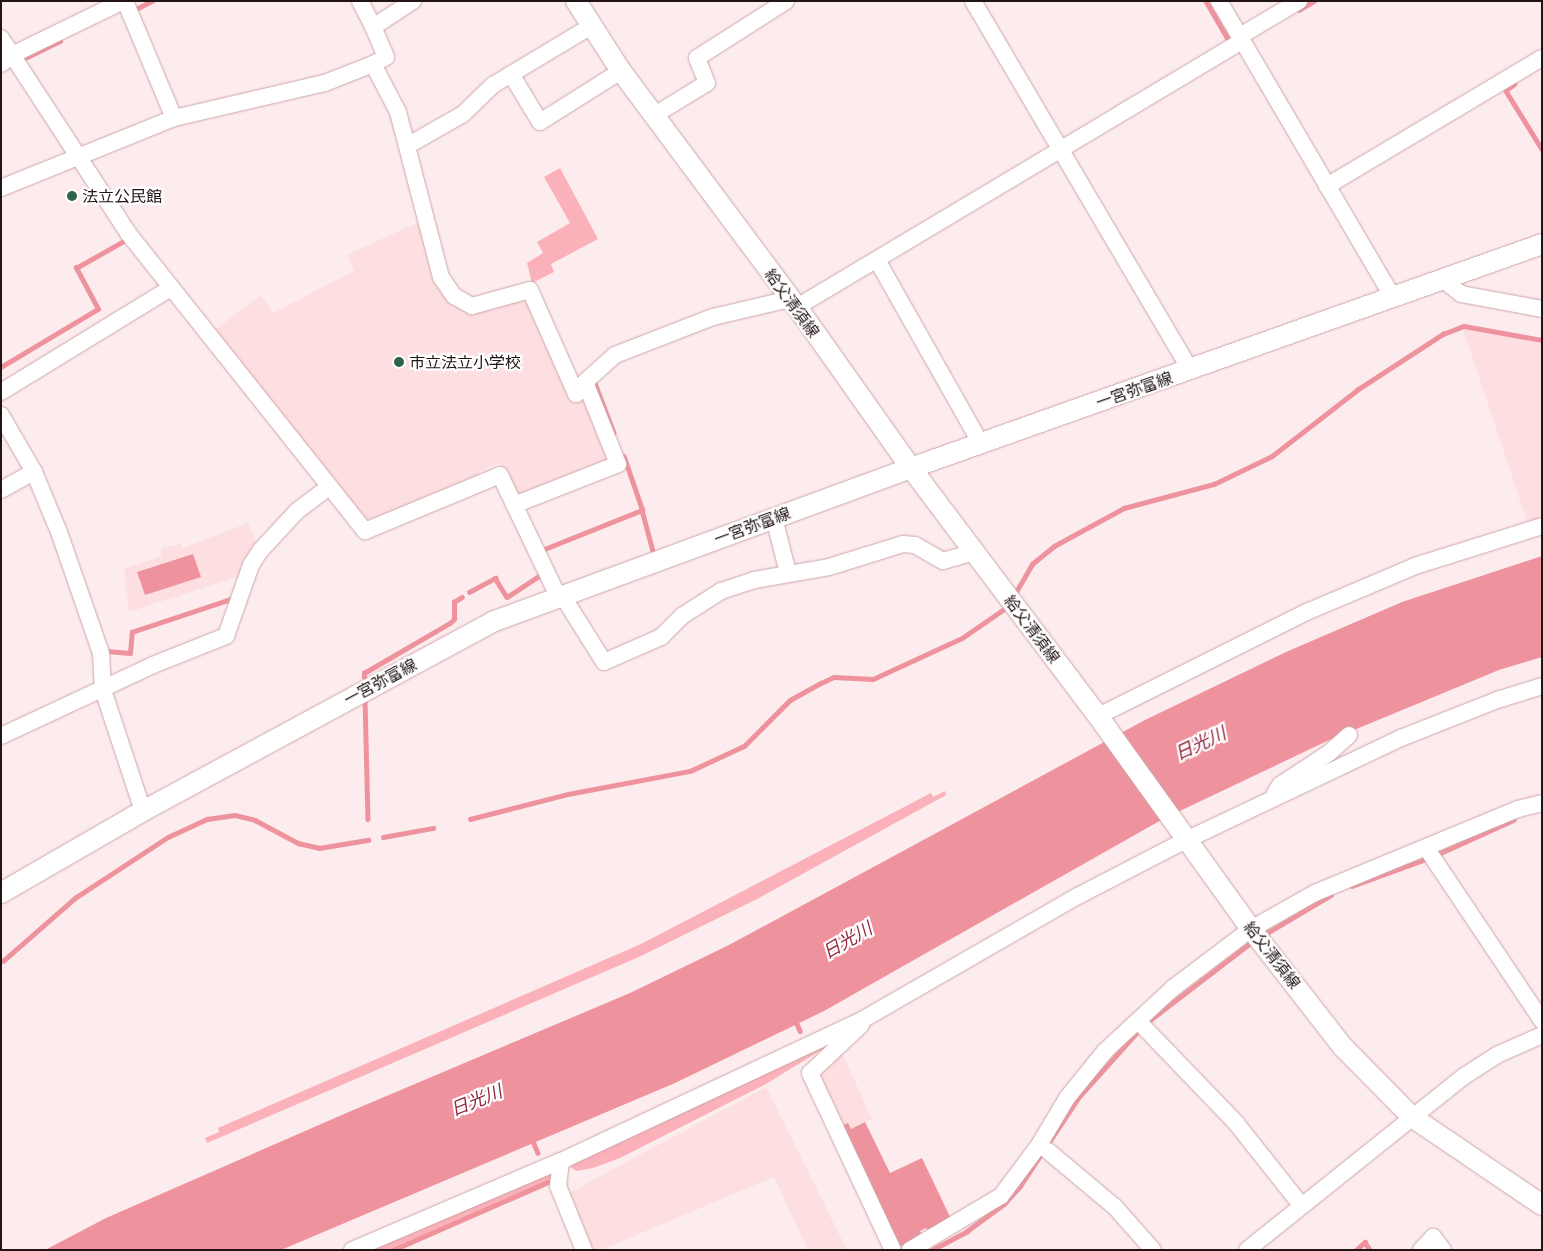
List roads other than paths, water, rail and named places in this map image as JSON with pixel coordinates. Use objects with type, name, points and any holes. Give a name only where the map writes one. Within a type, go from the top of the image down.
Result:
[{"type":"main road","name":"給父清須線","points":[[576,1],[621,71],[653,116],[793,303],[911,468],[1100,719],[1255,935],[1343,1047],[1412,1117],[1542,1205]]},
{"type":"main road","name":"一宮弥富線","points":[[1,893],[143,811],[486,626],[560,596],[911,468],[1542,244]]},
{"type":"street","points":[[6,59],[124,1],[174,118]]},
{"type":"street","points":[[1,188],[174,118],[325,83],[373,64],[386,57],[360,1]]},
{"type":"street","points":[[373,27],[413,1]]},
{"type":"street","points":[[653,116],[707,83],[697,58],[786,1]]},
{"type":"street","points":[[973,1],[1190,370]]},
{"type":"street","points":[[1219,1],[1392,296]]},
{"type":"street","points":[[373,64],[398,112],[441,277],[454,296],[472,306],[530,290],[576,394],[585,382],[615,355],[713,316],[793,303],[877,260],[1241,39],[1299,1]]},
{"type":"street","points":[[407,146],[463,114],[493,85],[591,26]]},
{"type":"street","points":[[1,38],[6,59],[78,158],[128,233],[365,531],[500,476],[560,596],[604,662],[661,637],[682,616],[721,591],[772,574],[829,567],[903,544],[915,545],[944,561],[974,552]]},
{"type":"street","points":[[1327,186],[1542,58]]},
{"type":"street","points":[[511,74],[540,122],[621,71]]},
{"type":"street","points":[[877,260],[981,444]]},
{"type":"street","points":[[1442,279],[1461,294],[1542,310]]},
{"type":"street","points":[[1,392],[171,288]]},
{"type":"street","points":[[514,504],[618,464],[585,382]]},
{"type":"street","points":[[1,415],[34,472],[60,532],[101,653],[103,690],[143,811]]},
{"type":"street","points":[[1,490],[34,472]]},
{"type":"street","points":[[1,736],[153,665],[226,636],[251,564],[260,551],[297,511],[330,486]]},
{"type":"street","points":[[774,518],[788,573]]},
{"type":"street","points":[[1100,719],[1309,611],[1415,566],[1542,526]]},
{"type":"street","points":[[352,1250],[561,1161],[862,1020],[1183,836],[1272,800],[1402,738],[1497,700],[1542,686]]},
{"type":"street","points":[[1272,800],[1280,785],[1329,754],[1349,735]]},
{"type":"street","points":[[910,1250],[926,1245],[1002,1196],[1025,1166],[1084,1076],[1141,1024],[1173,988],[1255,935],[1315,893],[1430,854],[1518,809],[1542,803]]},
{"type":"street","points":[[1430,854],[1542,1021]]},
{"type":"street","points":[[862,1020],[860,1029],[810,1073],[893,1250]]},
{"type":"street","points":[[1141,1024],[1253,1142],[1301,1205]]},
{"type":"street","points":[[1247,1250],[1412,1117],[1498,1055],[1542,1035]]},
{"type":"street","points":[[1048,1152],[1114,1207],[1153,1250]]},
{"type":"street","points":[[561,1161],[558,1186],[584,1250]]},
{"type":"street","points":[[1420,1250],[1433,1237],[1443,1250]]},
{"type":"water","points":[[193,554],[201,577],[145,595],[137,572]]},
{"type":"water","name":"日光川","points":[[1542,556],[1542,657],[1499,670],[1325,742],[1163,819],[824,1011],[675,1083],[281,1250],[45,1250],[106,1218],[351,1111],[630,993],[729,945],[1145,720],[1286,652],[1402,602]]},
{"type":"water","points":[[865,1122],[890,1173],[922,1158],[952,1221],[929,1232],[926,1228],[920,1231],[922,1236],[899,1247],[841,1126],[848,1123],[851,1129]]},
{"type":"waterway","points":[[136,9],[152,1]]},
{"type":"waterway","points":[[1206,1],[1228,39]]},
{"type":"waterway","points":[[1299,10],[1314,1]]},
{"type":"waterway","points":[[25,58],[60,41]]},
{"type":"waterway","points":[[1515,84],[1506,91],[1542,149]]},
{"type":"waterway","points":[[1,367],[98,309],[76,268],[122,242]]},
{"type":"waterway","points":[[1016,592],[1032,564],[1054,546],[1124,508],[1214,484],[1272,456],[1357,390],[1443,334],[1464,326],[1542,340]]},
{"type":"waterway","points":[[595,383],[614,433]]},
{"type":"waterway","points":[[542,550],[642,510],[624,457]]},
{"type":"waterway","points":[[642,510],[653,551]]},
{"type":"waterway","points":[[469,592],[495,578],[507,597],[542,574]]},
{"type":"waterway","points":[[364,677],[364,673],[450,623],[454,619],[454,602],[462,597]]},
{"type":"waterway","points":[[107,651],[130,653],[132,632],[234,598]]},
{"type":"waterway","points":[[470,819],[568,794],[690,771],[744,746],[790,700],[821,683],[834,677],[873,679],[962,638],[1007,607]]},
{"type":"waterway","points":[[365,698],[368,819]]},
{"type":"waterway","points":[[3,961],[75,898],[168,837],[207,819],[235,815],[255,820],[298,843],[319,848],[368,840]]},
{"type":"waterway","points":[[1436,855],[1513,820]]},
{"type":"waterway","points":[[383,837],[433,828]]},
{"type":"waterway","points":[[1352,886],[1429,858]]},
{"type":"waterway","points":[[1262,936],[1331,895]]},
{"type":"waterway","points":[[1150,1020],[1253,941]]},
{"type":"waterway","points":[[795,1019],[800,1031]]},
{"type":"waterway","points":[[932,1250],[967,1231],[1004,1204],[1020,1186],[1078,1098],[1139,1030]]},
{"type":"waterway","points":[[532,1139],[538,1153]]},
{"type":"waterway","points":[[393,1250],[548,1182]]},
{"type":"waterway","points":[[1356,1250],[1365,1242],[1370,1250]]},
{"type":"place","name":"法立公民館","points":[[72,196]]},
{"type":"place","name":"市立法立小学校","points":[[399,362]]}]
